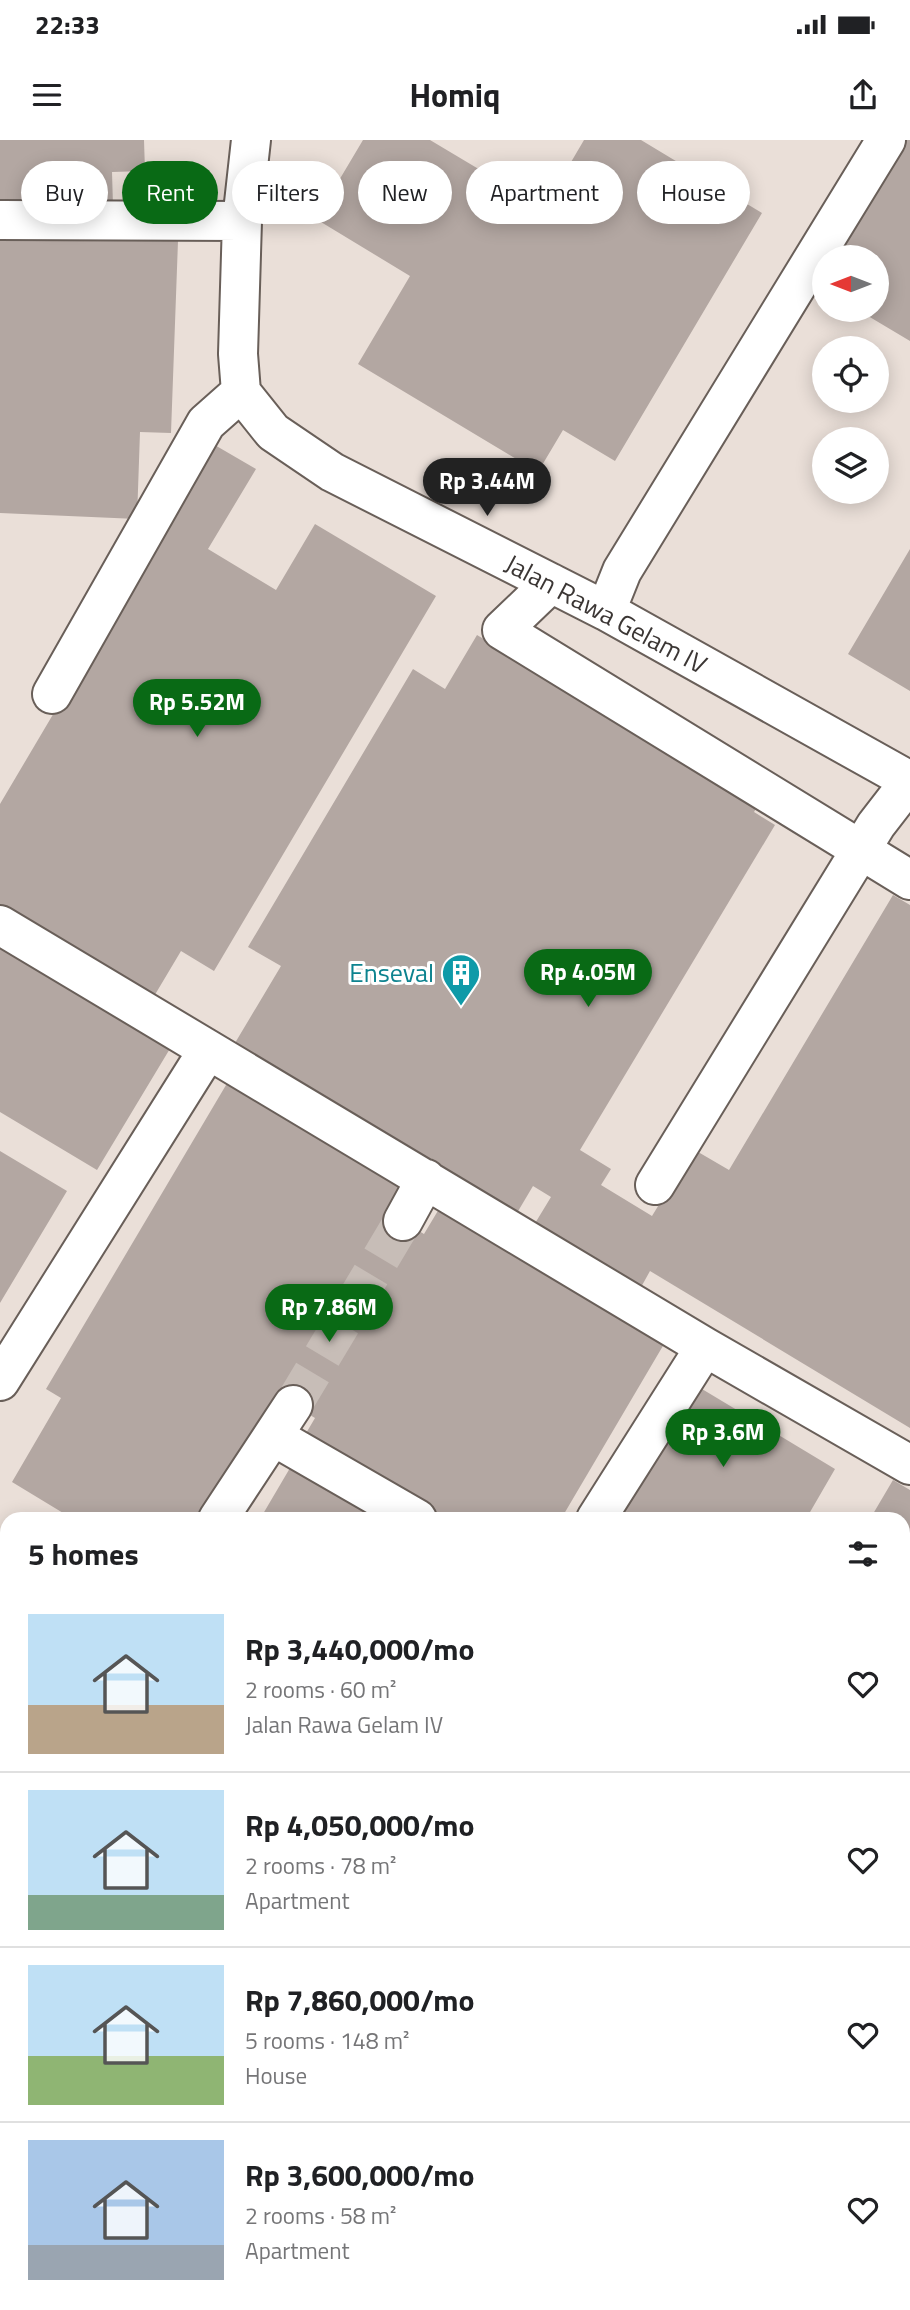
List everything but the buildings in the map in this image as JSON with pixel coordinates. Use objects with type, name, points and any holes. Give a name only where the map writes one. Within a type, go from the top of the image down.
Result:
[{"type":"street","points":[[249,161],[251,140]]},
{"type":"street","points":[[606,611],[622,571],[886,140]]},
{"type":"street","points":[[0,220],[232,220]]},
{"type":"street","points":[[52,694],[206,423],[241,392],[238,354],[242,224]]},
{"type":"street","name":"Jalan Rawa Gelam IV","points":[[241,392],[273,432],[332,472],[606,611],[910,781]]},
{"type":"street","points":[[551,583],[502,629],[910,880]]},
{"type":"street","points":[[655,1185],[862,852],[876,825],[910,781]]},
{"type":"street","points":[[0,925],[705,1347],[910,1465]]},
{"type":"street","points":[[0,1381],[208,1050]]},
{"type":"street","points":[[403,1221],[426,1179]]},
{"type":"street","points":[[600,1512],[705,1347]]},
{"type":"street","points":[[223,1512],[293,1405]]},
{"type":"street","points":[[273,1436],[405,1512]]},
{"type":"tunnel","points":[[293,1405],[403,1221]]},
{"type":"place","name":"Enseval","points":[[461,1007]]}]
